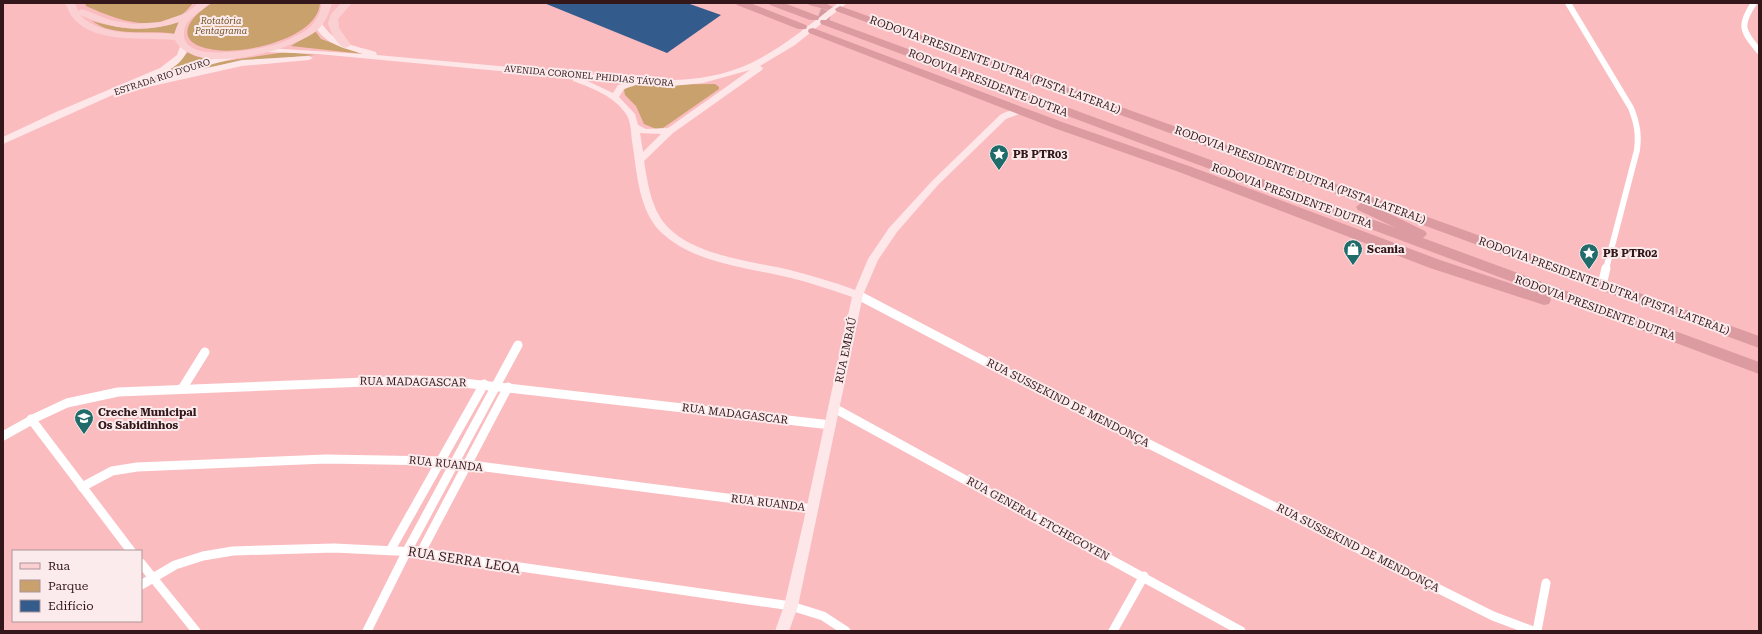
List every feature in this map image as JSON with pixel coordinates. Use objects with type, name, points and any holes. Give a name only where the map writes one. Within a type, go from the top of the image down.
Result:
[{"type":"highway","points":[[741,3],[802,30]]},
{"type":"highway","name":"RODOVIA PRESIDENTE DUTRA","points":[[774,3],[829,11],[1079,117],[1759,368]]},
{"type":"highway","name":"RODOVIA PRESIDENTE DUTRA","points":[[792,3],[829,11],[1420,234],[1759,358]]},
{"type":"highway","points":[[813,3],[829,11]]},
{"type":"highway","name":"RODOVIA PRESIDENTE DUTRA (PISTA LATERAL)","points":[[829,11],[853,14],[1759,342]]},
{"type":"highway","points":[[813,31],[1021,112],[1184,169],[1435,264],[1597,317],[1713,352]]},
{"type":"highway","points":[[926,74],[1079,117]]},
{"type":"highway","points":[[1270,164],[1420,234]]},
{"type":"main road","points":[[72,5],[94,19],[134,28],[167,24],[187,16],[205,3]]},
{"type":"main road","points":[[346,45],[335,31],[332,22],[337,12],[347,3]]},
{"type":"main road","points":[[72,5],[78,19],[85,24],[106,32],[178,36]]},
{"type":"main road","points":[[187,16],[180,26],[178,36],[184,46],[203,54],[232,56],[267,50],[296,38],[318,24],[330,5]]},
{"type":"street","points":[[1568,3],[1621,91],[1638,123],[1639,135],[1637,150],[1602,285]]},
{"type":"street","points":[[1754,3],[1744,18],[1744,24],[1745,32],[1759,51]]},
{"type":"street","name":"AVENIDA CORONEL PHIDIAS TÁVORA","points":[[267,50],[318,52],[673,84],[700,82],[738,72],[774,55],[802,30],[829,11]]},
{"type":"street","name":"AVENIDA CORONEL PHIDIAS TÁVORA","points":[[318,24],[321,34],[346,45],[385,58]]},
{"type":"street","name":"ESTRADA RIO D'OURO","points":[[3,141],[164,70],[180,57],[183,53],[184,46]]},
{"type":"street","points":[[640,160],[670,132],[722,95],[774,55]]},
{"type":"street","name":"ESTRADA RIO D'OURO","points":[[93,100],[186,68],[232,56]]},
{"type":"street","points":[[130,88],[242,64],[315,57],[362,57]]},
{"type":"street","name":"RUA SUSSEKIND DE MENDONÇA","points":[[544,73],[576,80],[603,90],[626,108],[632,116],[648,198],[656,220],[667,232],[677,238],[713,256],[783,272],[834,286],[858,295],[1005,372],[1493,616],[1533,631]]},
{"type":"street","points":[[614,98],[621,87],[642,82]]},
{"type":"street","points":[[700,82],[719,84],[725,89],[722,95]]},
{"type":"street","points":[[997,102],[1002,108],[1003,117]]},
{"type":"street","name":"RUA EMBAÚ","points":[[782,631],[791,606],[813,509],[858,295],[873,260],[893,230],[935,183],[1003,117],[1021,112]]},
{"type":"street","points":[[634,126],[644,132],[670,132]]},
{"type":"street","points":[[367,631],[407,551],[518,345]]},
{"type":"street","points":[[179,389],[205,352]]},
{"type":"street","name":"RUA MADAGASCAR","points":[[3,436],[31,419],[57,406],[85,397],[118,392],[416,380],[484,384],[830,425]]},
{"type":"street","points":[[391,549],[484,384]]},
{"type":"street","points":[[421,552],[508,387]]},
{"type":"street","name":"RUA GENERAL ETCHEGOYEN","points":[[834,408],[1144,576],[1241,631]]},
{"type":"street","points":[[31,419],[131,550]]},
{"type":"street","name":"RUA RUANDA","points":[[82,487],[112,471],[137,467],[369,459],[439,462],[813,509]]},
{"type":"street","name":"RUA SERRA LEOA","points":[[142,584],[176,564],[204,556],[231,552],[332,548],[391,549],[421,552],[457,559],[791,606],[823,616],[846,631]]},
{"type":"street","points":[[142,564],[196,631]]},
{"type":"street","points":[[1113,631],[1144,576]]},
{"type":"street","points":[[1537,631],[1546,583]]},
{"type":"green space","points":[[85,3],[193,3],[184,13],[177,17],[154,23],[142,23],[119,19],[86,6]]},
{"type":"green space","name":"Rotatória Pentagrama","points":[[212,3],[320,4],[316,16],[306,27],[293,35],[277,42],[261,46],[229,51],[202,47],[193,43],[188,37],[187,31],[190,24],[202,10]]},
{"type":"green space","points":[[92,21],[136,29],[157,27],[179,22],[175,34],[117,31],[100,26]]},
{"type":"green space","points":[[315,31],[321,39],[363,54],[291,46]]},
{"type":"green space","points":[[188,52],[195,56],[212,60],[182,67],[154,79],[176,65]]},
{"type":"green space","points":[[286,52],[315,55],[237,62],[185,72],[213,63]]},
{"type":"green space","points":[[715,84],[719,87],[719,89],[663,128],[656,129],[644,124],[636,106],[625,95],[624,90],[630,85]]},
{"type":"building","points":[[544,3],[687,3],[721,15],[667,53]]},
{"type":"tunnel","points":[[819,14],[830,18]]},
{"type":"place","name":"PB PTR03","points":[[999,171]]},
{"type":"place","name":"Scania","points":[[1353,266]]},
{"type":"place","name":"PB PTR02","points":[[1589,270]]},
{"type":"place","name":"Creche Municipal Os Sabidinhos","points":[[84,435]]}]
